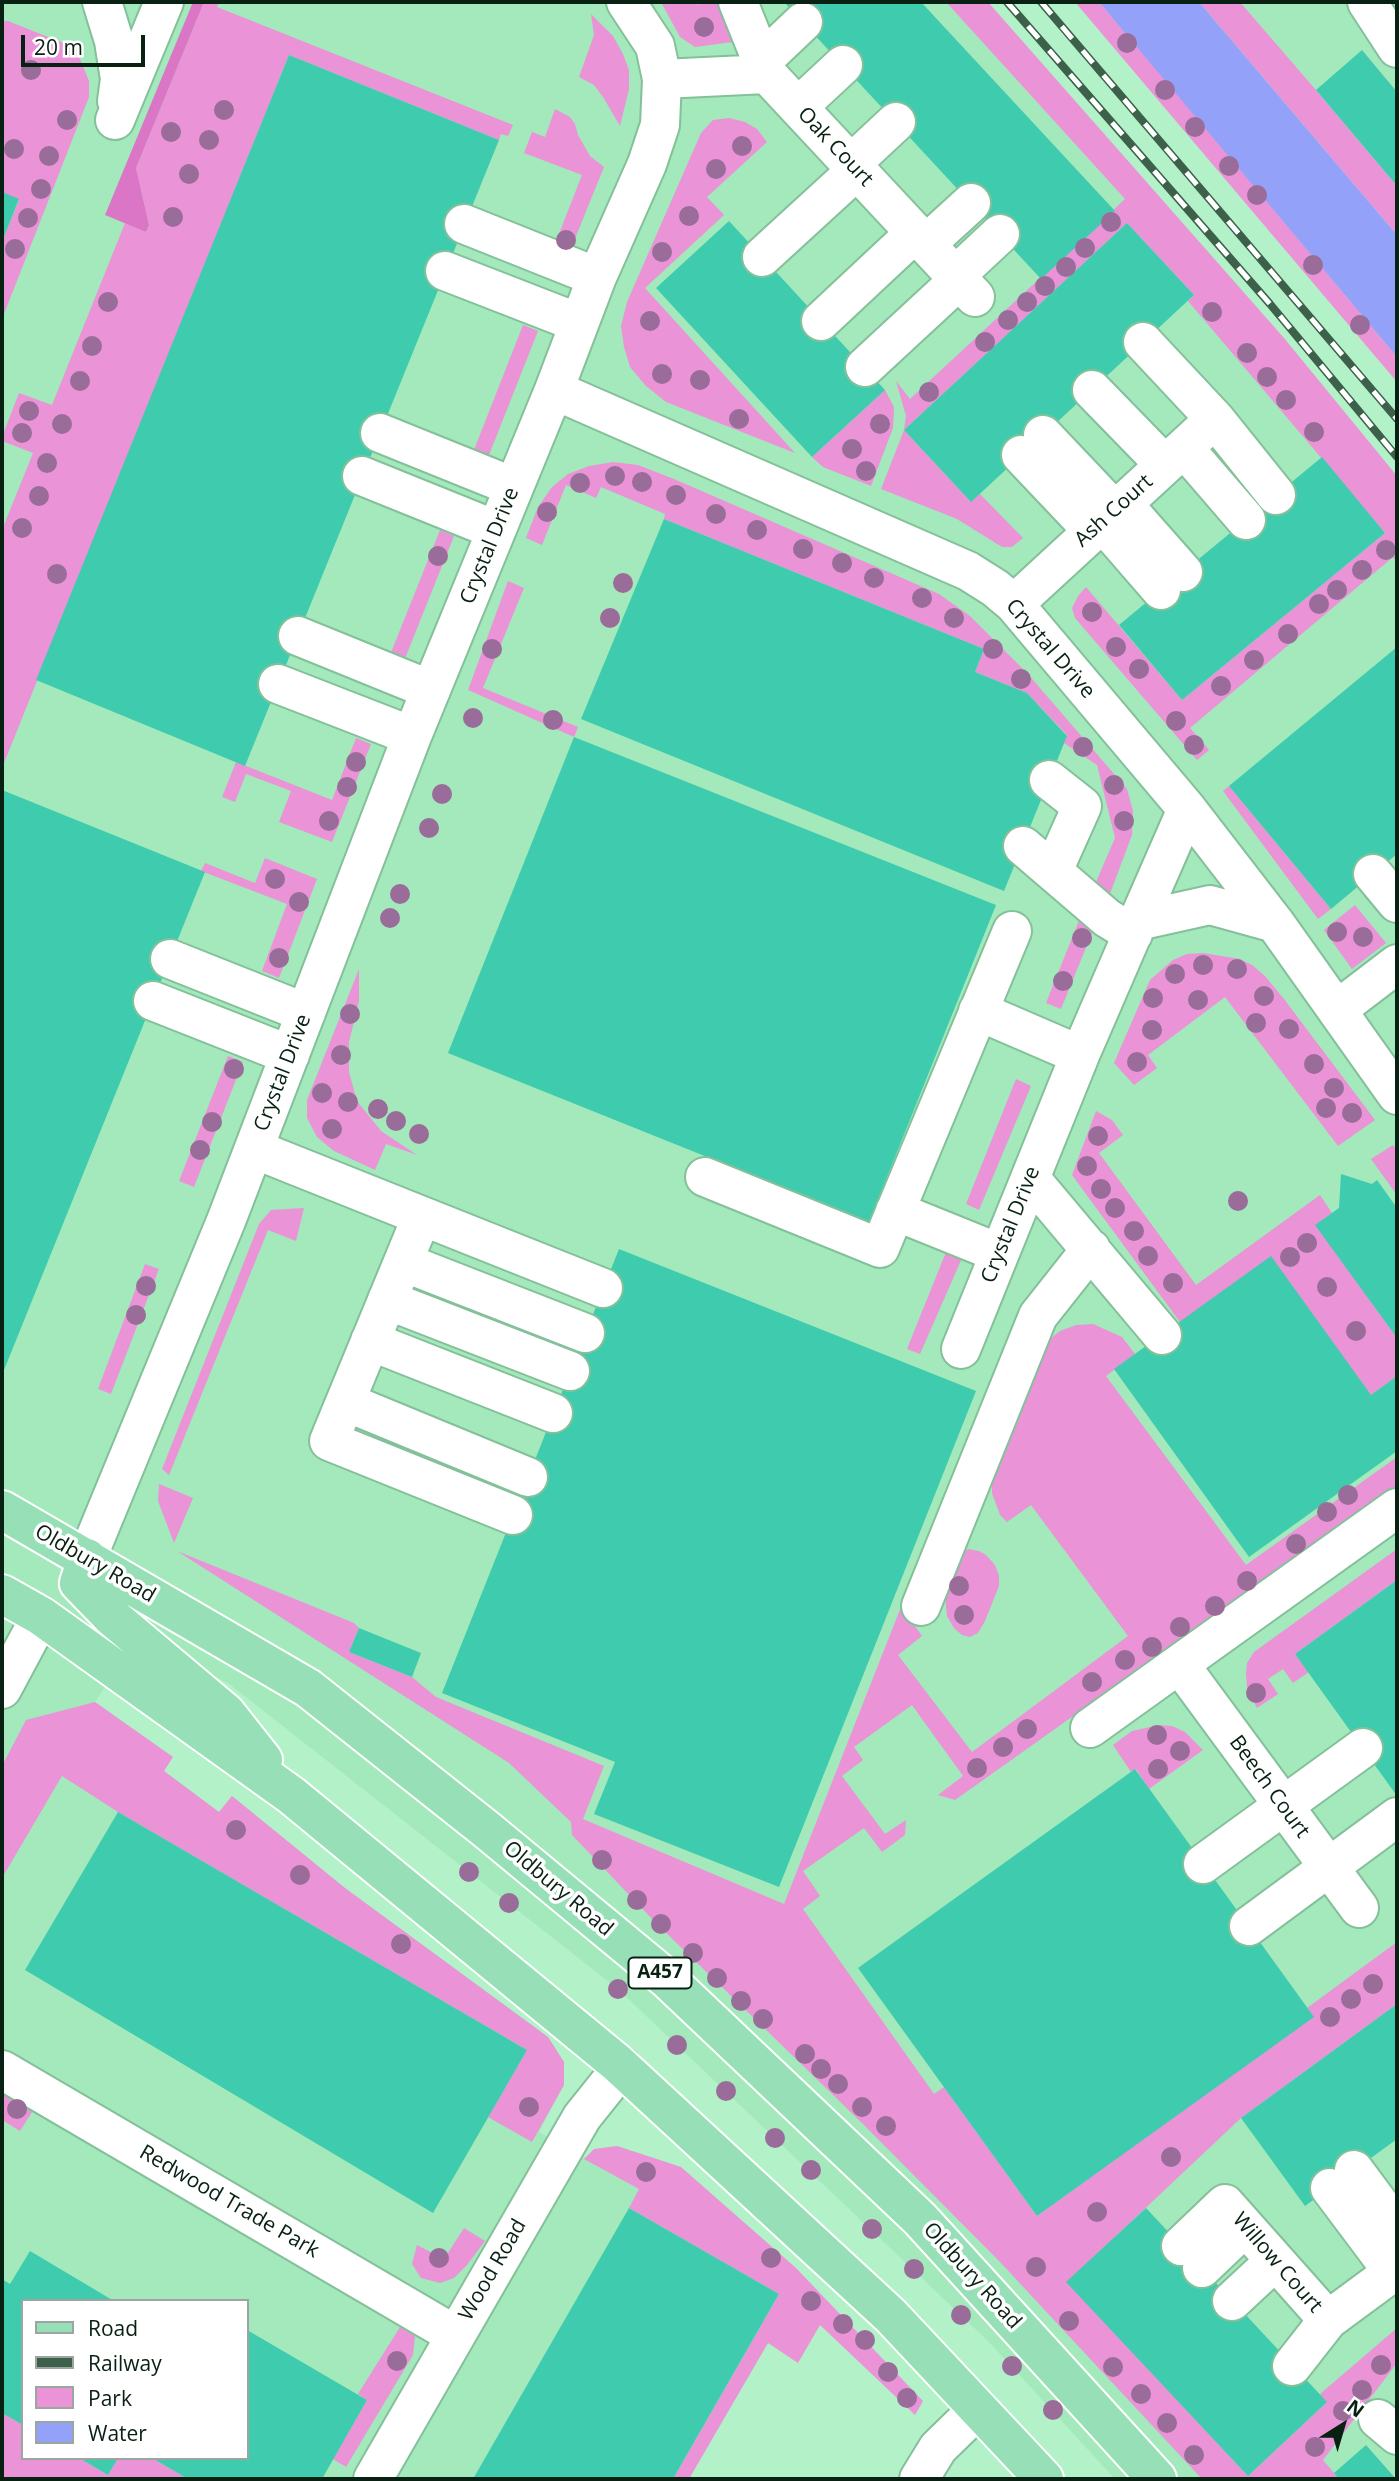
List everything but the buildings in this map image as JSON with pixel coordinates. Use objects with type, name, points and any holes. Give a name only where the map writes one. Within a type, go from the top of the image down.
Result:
[{"type":"main road","name":"Oldbury Road","points":[[2,1510],[308,1688],[487,1830],[667,1979],[920,2219],[1157,2479]]},
{"type":"main road","points":[[87,1558],[79,1583],[112,1617],[226,1713],[291,1795]]},
{"type":"main road","points":[[2,1594],[41,1616],[291,1795],[622,2067],[891,2315],[1044,2479]]},
{"type":"street","points":[[102,2],[114,41],[120,79],[115,120],[164,2]]},
{"type":"street","points":[[554,390],[597,277],[647,164],[660,124],[662,79],[655,46],[626,2]]},
{"type":"street","points":[[1367,2],[1397,48]]},
{"type":"street","points":[[752,9],[765,68]]},
{"type":"street","points":[[662,79],[765,68],[803,22]]},
{"type":"street","name":"Oak Court","points":[[765,68],[806,116],[946,266]]},
{"type":"street","points":[[806,116],[851,74]]},
{"type":"street","points":[[755,249],[854,167],[904,131]]},
{"type":"street","points":[[858,360],[946,266],[971,203]]},
{"type":"street","points":[[464,224],[597,277]]},
{"type":"street","points":[[821,321],[946,266],[1000,234]]},
{"type":"street","points":[[445,271],[579,323]]},
{"type":"street","points":[[1134,350],[1149,480],[1172,581]]},
{"type":"street","name":"Crystal Drive","points":[[87,1558],[254,1149],[412,736],[554,390],[968,571],[1014,604],[1187,809],[1275,923],[1397,1095]]},
{"type":"street","points":[[1084,396],[1149,480],[1276,495]]},
{"type":"street","points":[[380,433],[514,487]]},
{"type":"street","points":[[1032,445],[1149,480],[1246,520]]},
{"type":"street","points":[[362,476],[496,530]]},
{"type":"street","name":"Ash Court","points":[[1014,604],[1149,480]]},
{"type":"street","points":[[298,636],[431,690]]},
{"type":"street","points":[[278,684],[412,736]]},
{"type":"street","points":[[1049,780],[1082,806],[1053,871]]},
{"type":"street","name":"Crystal Drive","points":[[961,1349],[1080,1055],[1187,809]]},
{"type":"street","points":[[1023,846],[1107,918],[1135,927],[1210,905],[1275,923]]},
{"type":"street","points":[[1373,874],[1397,903]]},
{"type":"street","points":[[705,1177],[880,1248],[894,1198],[968,1012],[1012,931]]},
{"type":"street","points":[[170,959],[306,1013]]},
{"type":"street","points":[[1338,1009],[1397,964]]},
{"type":"street","points":[[153,1002],[290,1055]]},
{"type":"street","points":[[968,1012],[1080,1055]]},
{"type":"street","points":[[254,1149],[603,1287]]},
{"type":"street","points":[[1030,1178],[1162,1335]]},
{"type":"street","points":[[894,1198],[999,1254]]},
{"type":"street","points":[[422,1216],[329,1441],[513,1515]]},
{"type":"street","points":[[921,1606],[1038,1316],[1091,1250]]},
{"type":"street","points":[[403,1262],[585,1333]]},
{"type":"street","points":[[387,1300],[570,1371]]},
{"type":"street","points":[[370,1341],[553,1413]]},
{"type":"street","points":[[346,1402],[528,1477]]},
{"type":"street","points":[[1090,1728],[1397,1508]]},
{"type":"street","points":[[2,1689],[41,1616]]},
{"type":"street","name":"Beech Court","points":[[1180,1665],[1359,1908]]},
{"type":"street","points":[[1203,1864],[1363,1748]]},
{"type":"street","points":[[1249,1926],[1397,1816]]},
{"type":"street","name":"Wood Road","points":[[373,2479],[586,2109],[622,2067]]},
{"type":"street","name":"Redwood Trade Park","points":[[2,2070],[455,2334]]},
{"type":"street","points":[[1395,2270],[1342,2179],[1397,2228]]},
{"type":"street","name":"Willow Court","points":[[1191,2257],[1235,2215],[1323,2315],[1395,2270]]},
{"type":"street","points":[[1232,2301],[1275,2260]]},
{"type":"street","points":[[1284,2357],[1323,2315]]},
{"type":"street","points":[[919,2479],[938,2448],[978,2409]]},
{"type":"shaded area","points":[[2,2],[946,2],[1174,253],[1397,519],[1397,2479],[1115,2479],[989,2342],[618,1989],[228,1683],[135,1641],[95,1702],[173,1757],[164,1771],[219,1812],[232,1796],[345,1888],[548,2037],[564,2062],[564,2085],[539,2132],[584,2158],[603,2148],[617,2146],[681,2167],[779,2294],[673,2479],[2,2477]]},
{"type":"shaded area","points":[[193,2],[204,2],[136,168],[149,225],[146,232],[105,215]]},
{"type":"shaded area","points":[[1240,2],[1397,2],[1397,186],[1316,90]]},
{"type":"green space","points":[[204,2],[219,2],[217,7],[513,125],[508,136],[501,134],[499,140],[289,55],[2,768],[2,530],[33,453],[2,441],[2,437],[19,393],[52,405],[125,223],[146,232],[149,225],[136,168]]},
{"type":"green space","points":[[661,2],[695,2],[698,5],[702,2],[722,2],[733,42],[695,47],[680,37]]},
{"type":"green space","points":[[946,2],[988,2],[1284,338],[1397,476],[1397,562],[1393,557],[1190,728],[1209,750],[1197,760],[1075,618],[1072,608],[1086,587],[1182,700],[1385,533],[1188,301],[1194,295],[1127,223],[904,430],[906,416],[896,381],[910,399],[1125,199]]},
{"type":"green space","points":[[1075,2],[1099,2],[1156,69],[1397,357],[1397,382]]},
{"type":"green space","points":[[1199,2],[1240,2],[1316,90],[1397,186],[1397,235]]},
{"type":"green space","points":[[591,14],[613,36],[629,70],[629,89],[620,126],[594,85],[579,77],[594,35]]},
{"type":"green space","points":[[2,21],[8,21],[73,49],[89,81],[89,97],[2,319],[2,242],[19,200],[2,192]]},
{"type":"green space","points":[[555,109],[570,117],[590,156],[604,167],[570,251],[555,244],[582,175],[524,153],[532,132],[545,137]]},
{"type":"green space","points":[[729,118],[745,122],[757,129],[767,142],[707,197],[724,215],[645,288],[795,453],[666,402],[646,386],[630,367],[624,347],[621,326],[627,302],[701,133],[713,120]]},
{"type":"green space","points":[[523,325],[538,331],[489,455],[474,450]]},
{"type":"green space","points":[[885,390],[894,407],[893,428],[871,486],[823,467],[812,457]]},
{"type":"green space","points":[[904,430],[970,501],[980,494],[1023,538],[1012,547],[1002,547],[957,519],[881,489]]},
{"type":"green space","points":[[613,462],[638,465],[674,479],[939,594],[970,616],[1027,673],[1127,789],[1133,811],[1132,835],[1108,899],[1093,889],[1115,838],[1097,765],[1064,743],[1067,735],[1027,693],[975,672],[984,649],[664,519],[665,514],[601,487],[596,498],[566,485],[542,545],[526,538],[538,507],[552,487],[568,474],[589,466]]},
{"type":"green space","points":[[440,530],[454,536],[404,661],[390,655]]},
{"type":"green space","points":[[508,581],[524,588],[483,688],[578,727],[574,737],[468,690]]},
{"type":"green space","points":[[356,738],[371,744],[332,842],[279,822],[291,791],[246,774],[235,802],[222,797],[236,762],[332,800]]},
{"type":"green space","points":[[1229,786],[1331,909],[1318,919],[1223,791]]},
{"type":"green space","points":[[265,858],[317,879],[279,978],[262,971],[287,904],[201,871],[205,863],[255,883]]},
{"type":"green space","points":[[1355,905],[1386,943],[1352,969],[1324,930]]},
{"type":"green space","points":[[1082,913],[1096,923],[1061,1009],[1046,1003]]},
{"type":"green space","points":[[1203,953],[1240,959],[1265,976],[1375,1120],[1338,1146],[1225,997],[1148,1055],[1157,1068],[1134,1085],[1114,1063],[1150,980],[1173,960],[1187,954]]},
{"type":"green space","points":[[359,969],[359,1001],[349,1042],[349,1072],[357,1101],[381,1131],[417,1155],[386,1144],[375,1170],[334,1151],[317,1137],[307,1118],[307,1100]]},
{"type":"green space","points":[[228,1056],[243,1062],[194,1187],[179,1181]]},
{"type":"green space","points":[[1016,1079],[1031,1086],[979,1210],[966,1204]]},
{"type":"green space","points":[[1096,1111],[1112,1120],[1123,1135],[1099,1153],[1196,1285],[1320,1195],[1332,1213],[1316,1225],[1397,1338],[1397,1376],[1371,1395],[1180,1322],[1072,1175]]},
{"type":"green space","points":[[1393,1145],[1397,1151],[1397,1195],[1371,1159]]},
{"type":"green space","points":[[304,1208],[296,1241],[268,1230],[169,1475],[162,1469],[259,1224],[271,1210]]},
{"type":"green space","points":[[946,1252],[962,1258],[920,1354],[907,1349]]},
{"type":"green space","points":[[145,1264],[159,1269],[111,1394],[98,1389]]},
{"type":"green space","points":[[1093,1324],[1122,1337],[1135,1354],[1106,1376],[1246,1565],[1397,1457],[1397,1486],[955,1800],[938,1795],[963,1776],[912,1705],[854,1747],[863,1760],[842,1776],[885,1834],[906,1820],[905,1835],[882,1852],[864,1828],[803,1871],[820,1896],[803,1909],[934,2094],[944,2087],[1037,2216],[1313,2016],[1307,2008],[1397,1942],[1397,2004],[1241,2118],[1067,2282],[1248,2476],[1326,2403],[1320,2394],[1397,2328],[1397,2363],[1323,2460],[1339,2479],[1202,2479],[1000,2262],[863,2124],[656,1923],[572,1835],[571,1822],[509,1763],[177,1551],[354,1623],[359,1628],[349,1652],[412,1677],[436,1697],[604,1766],[583,1819],[784,1904],[901,1607],[922,1636],[898,1655],[972,1752],[1128,1636],[1031,1505],[1007,1522],[1000,1515],[992,1493],[992,1478],[1049,1340],[1060,1331],[1076,1325]]},
{"type":"green space","points":[[159,1484],[193,1498],[174,1543],[158,1501]]},
{"type":"green space","points":[[968,1549],[986,1555],[995,1565],[999,1576],[999,1586],[985,1621],[978,1633],[970,1637],[962,1635],[954,1628],[947,1616],[944,1587],[956,1557]]},
{"type":"green space","points":[[1397,1549],[1397,1580],[1295,1654],[1309,1672],[1293,1683],[1283,1669],[1268,1679],[1278,1694],[1257,1708],[1247,1688],[1246,1674],[1247,1663],[1254,1652]]},
{"type":"green space","points":[[95,1702],[173,1757],[164,1771],[219,1812],[232,1796],[345,1888],[548,2037],[564,2062],[564,2085],[532,2142],[488,2117],[527,2050],[118,1812],[62,1776],[2,1878],[2,1766],[26,1720]]},
{"type":"green space","points":[[1159,1725],[1172,1726],[1185,1732],[1203,1750],[1149,1789],[1136,1769],[1131,1772],[1113,1745],[1132,1731]]},
{"type":"green space","points":[[2,2094],[14,2098],[32,2112],[20,2131],[2,2120]]},
{"type":"green space","points":[[617,2146],[681,2167],[796,2268],[923,2401],[915,2415],[820,2325],[798,2363],[768,2343],[689,2479],[673,2479],[779,2294],[629,2208],[639,2189],[584,2159],[594,2149]]},
{"type":"green space","points":[[464,2228],[485,2241],[467,2265],[454,2278],[440,2283],[421,2278],[412,2264],[417,2245],[444,2259]]},
{"type":"green space","points":[[400,2327],[415,2336],[413,2355],[346,2467],[333,2459],[367,2400],[358,2394]]},
{"type":"green space","points":[[2,2413],[21,2424],[21,2460],[82,2460],[108,2475],[117,2460],[155,2460],[188,2479],[2,2479]]},
{"type":"water","points":[[1099,2],[1199,2],[1397,235],[1397,357]]},
{"type":"railway","points":[[1007,2],[1270,304],[1397,457]]},
{"type":"railway","points":[[1041,2],[1397,419]]}]
